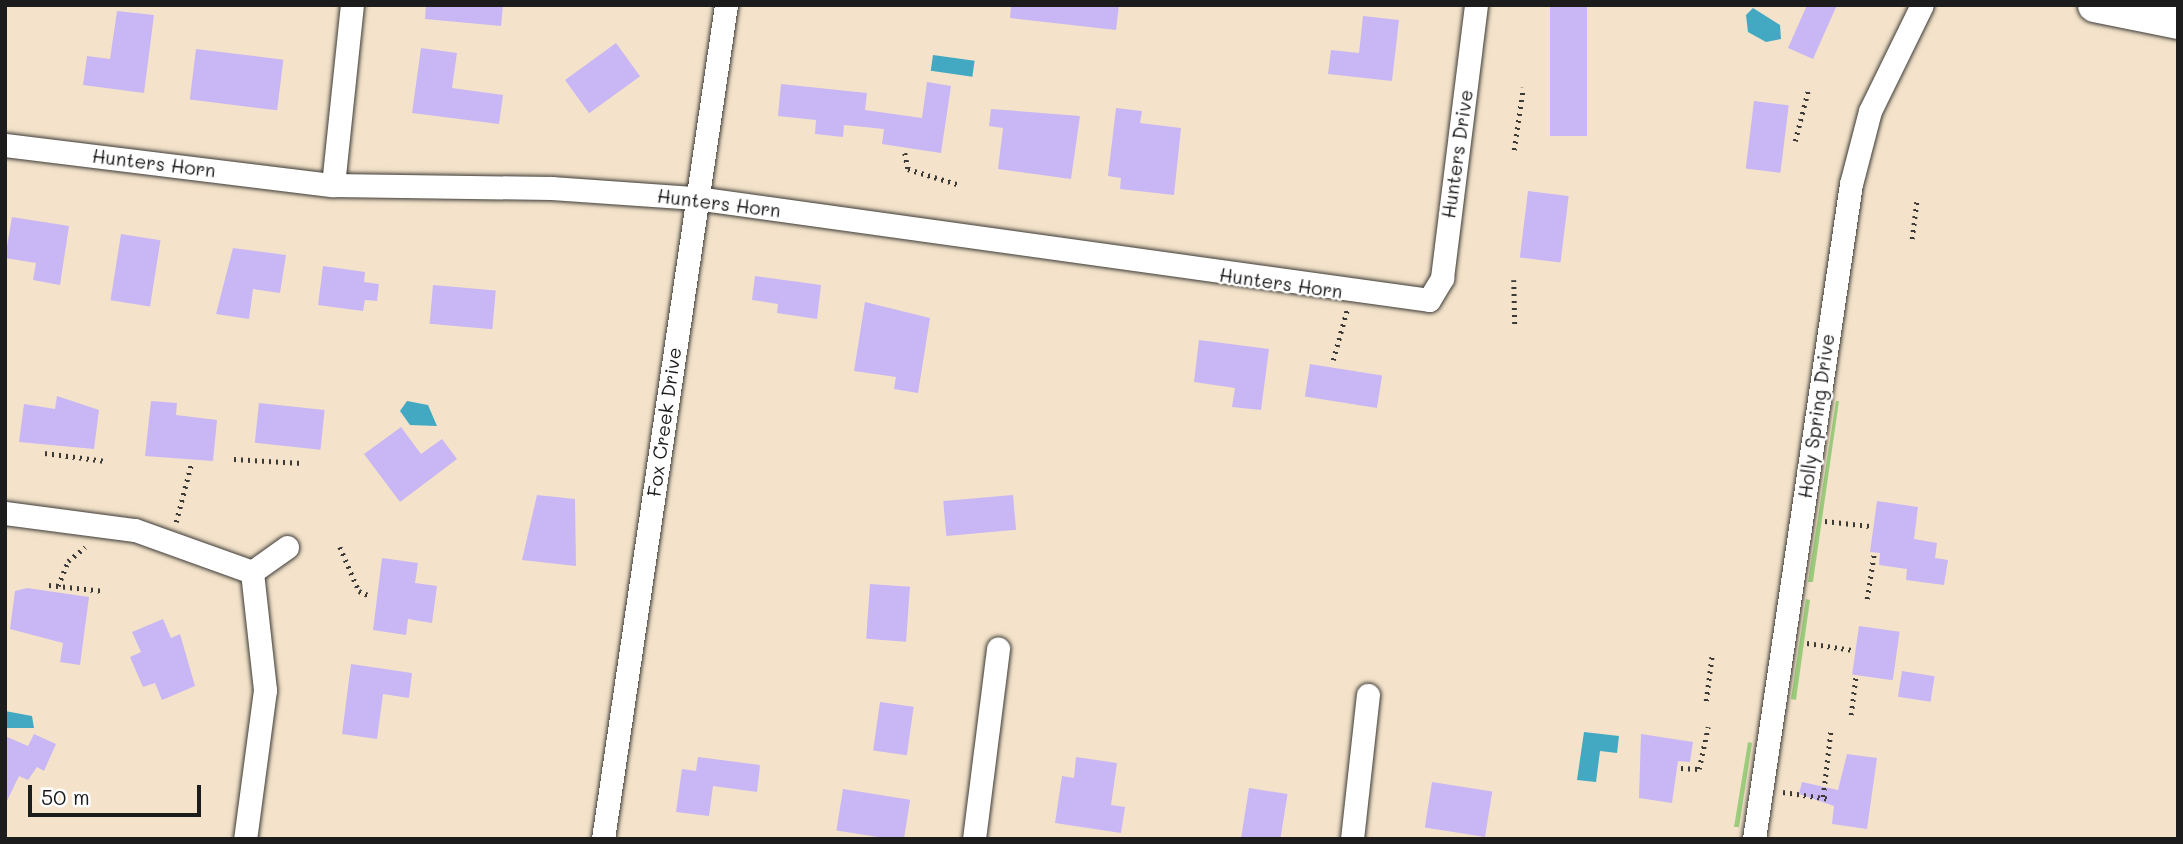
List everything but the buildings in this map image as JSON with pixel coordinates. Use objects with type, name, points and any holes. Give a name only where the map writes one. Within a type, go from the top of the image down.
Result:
[{"type":"main road","points":[[2094,5],[2178,22]]},
{"type":"street","points":[[333,185],[352,5]]},
{"type":"street","name":"Fox Creek Drive","points":[[603,839],[726,5]]},
{"type":"street","name":"Hunters Drive","points":[[1429,300],[1443,278],[1476,5]]},
{"type":"street","name":"Holly Spring Drive","points":[[1754,839],[1850,184],[1870,111],[1922,5]]},
{"type":"street","name":"Hunters Horn","points":[[5,145],[333,185],[552,188],[696,198],[1429,300]]},
{"type":"street","points":[[5,513],[135,530],[252,572]]},
{"type":"street","points":[[252,572],[287,547]]},
{"type":"street","points":[[245,839],[265,690],[252,572]]},
{"type":"street","points":[[974,839],[998,649]]},
{"type":"street","points":[[1352,839],[1368,695]]},
{"type":"path","points":[[1514,150],[1523,88]]},
{"type":"path","points":[[1795,141],[1808,91]]},
{"type":"path","points":[[905,153],[908,169],[960,185]]},
{"type":"path","points":[[1912,239],[1917,201]]},
{"type":"path","points":[[1514,280],[1516,328]]},
{"type":"path","points":[[1333,360],[1347,310]]},
{"type":"path","points":[[45,453],[105,461]]},
{"type":"path","points":[[234,459],[302,463]]},
{"type":"path","points":[[176,524],[191,465]]},
{"type":"path","points":[[1825,521],[1870,526]]},
{"type":"path","points":[[58,586],[76,551],[99,547]]},
{"type":"path","points":[[340,547],[359,591],[370,596]]},
{"type":"path","points":[[1867,598],[1874,554]]},
{"type":"path","points":[[49,585],[104,591]]},
{"type":"path","points":[[1807,643],[1853,650]]},
{"type":"path","points":[[1706,701],[1712,655]]},
{"type":"path","points":[[1851,715],[1856,677]]},
{"type":"path","points":[[1681,768],[1699,769],[1708,727]]},
{"type":"path","points":[[1822,797],[1831,729]]},
{"type":"path","points":[[1778,791],[1830,799]]},
{"type":"green space","points":[[1836,401],[1839,401],[1813,582],[1808,582]]},
{"type":"green space","points":[[1806,599],[1810,600],[1796,700],[1791,699]]},
{"type":"green space","points":[[1748,742],[1752,743],[1739,827],[1734,827]]},
{"type":"water","points":[[1753,8],[1780,25],[1781,39],[1766,42],[1748,32],[1746,15]]},
{"type":"water","points":[[933,55],[975,61],[972,77],[931,71]]},
{"type":"water","points":[[407,401],[428,405],[437,426],[410,425],[400,411]]},
{"type":"water","points":[[5,711],[32,716],[34,728],[5,728]]},
{"type":"water","points":[[1584,732],[1619,736],[1617,753],[1600,751],[1596,782],[1577,780]]}]
